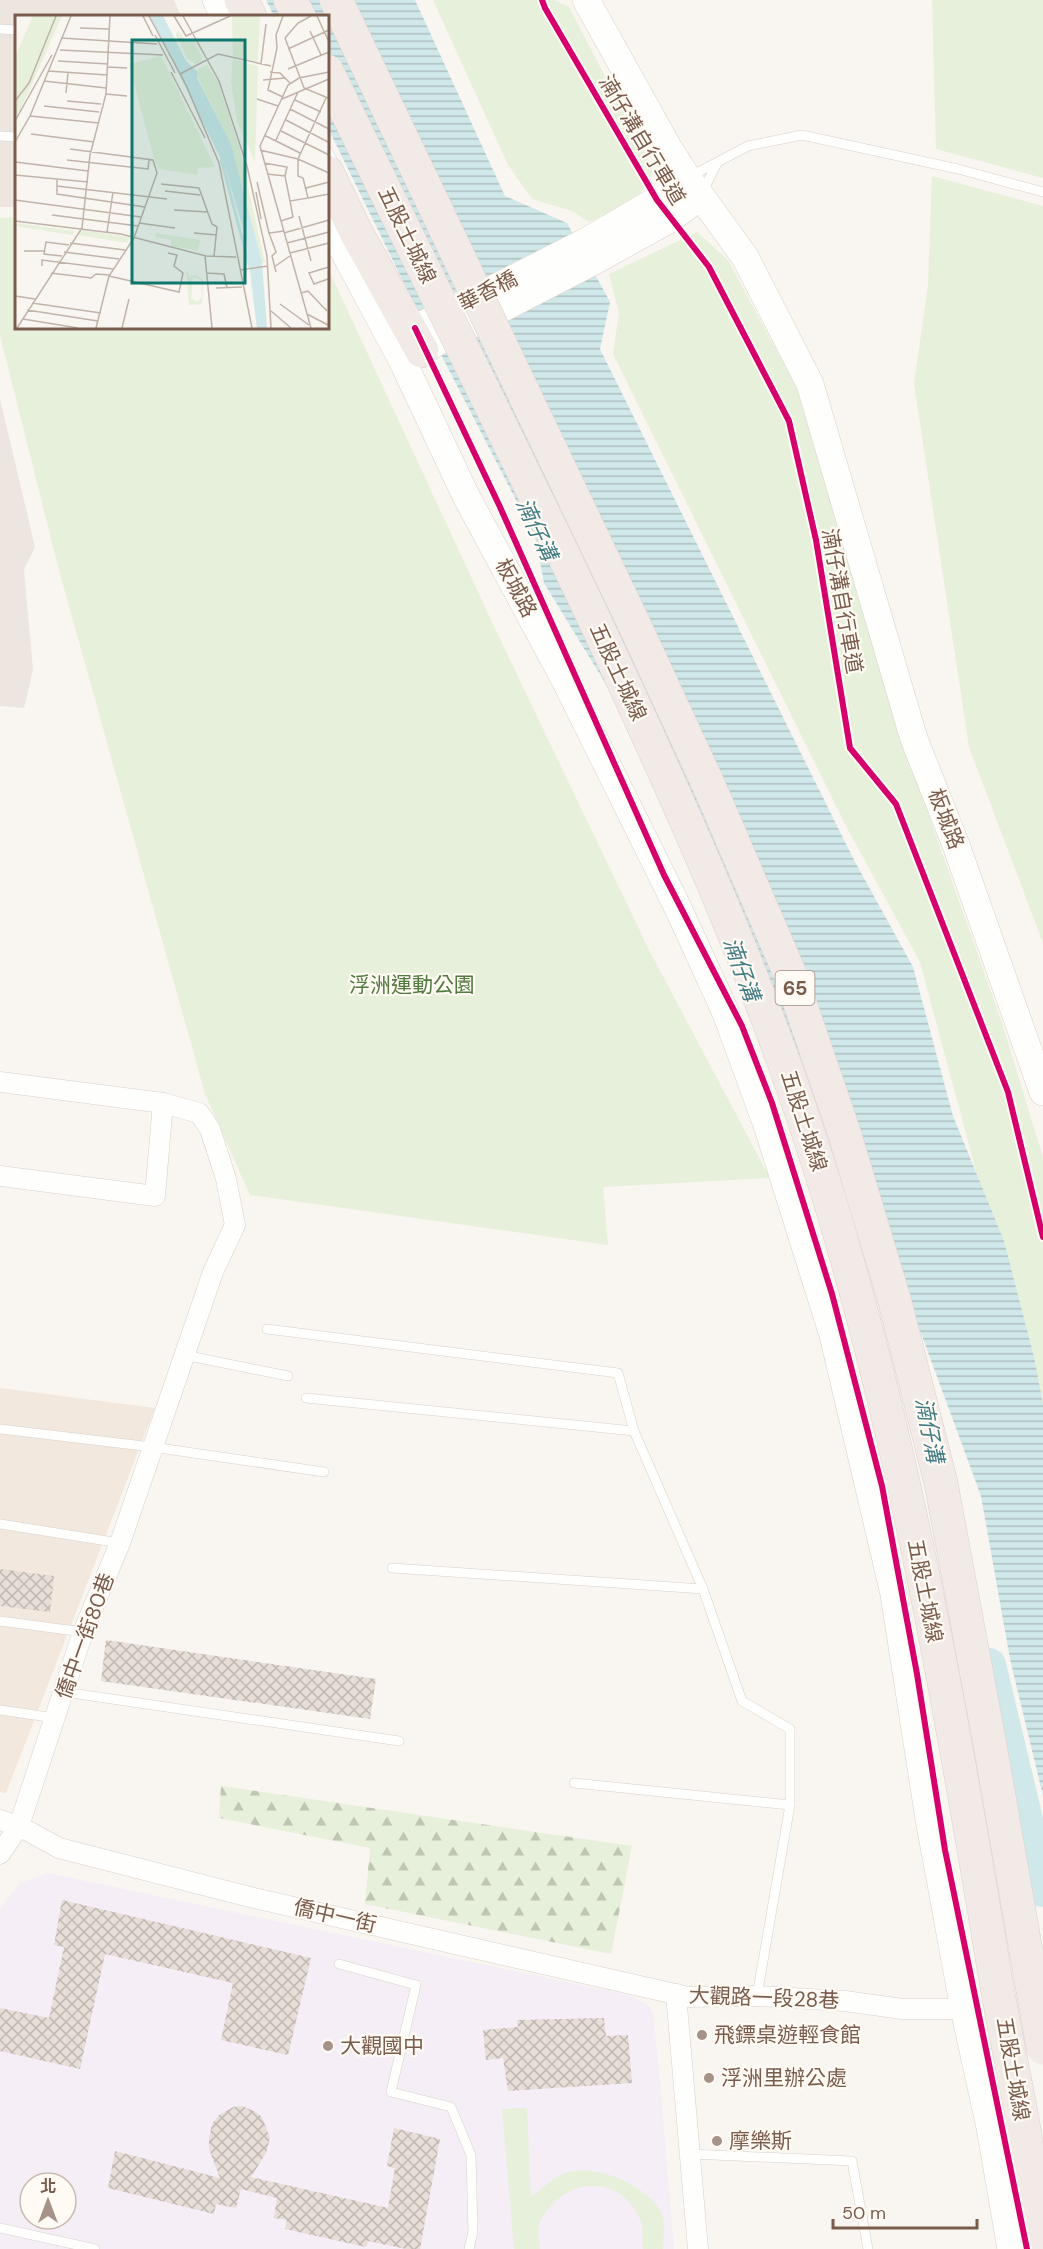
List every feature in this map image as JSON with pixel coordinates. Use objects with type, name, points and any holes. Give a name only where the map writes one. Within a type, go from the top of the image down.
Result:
[{"type":"highway","points":[[241,0],[248,15]]},
{"type":"highway","points":[[290,0],[298,15]]},
{"type":"highway","name":"五股土城線","points":[[336,0],[620,594],[710,788],[790,974],[802,1008],[844,1132],[895,1302],[941,1483],[1043,2048]]},
{"type":"highway","name":"五股土城線","points":[[328,73],[609,651],[687,822],[772,1027],[830,1200],[892,1426],[963,1789],[1023,2124],[1042,2249]]},
{"type":"highway","points":[[328,174],[410,339]]},
{"type":"street","points":[[216,0],[224,15]]},
{"type":"street","name":"板城路","points":[[586,0],[637,94],[694,187],[745,256],[810,384],[914,739],[956,844],[1043,1092]]},
{"type":"street","points":[[591,251],[657,200],[694,187]]},
{"type":"street","name":"板城路","points":[[328,221],[410,339],[466,496],[564,678],[678,908],[726,1013],[767,1125],[833,1335],[894,1594],[929,1819],[964,2009],[990,2127],[1011,2249]]},
{"type":"street","name":"華香橋","points":[[410,339],[456,333],[591,251]]},
{"type":"street","name":"華香橋","points":[[410,339],[591,251]]},
{"type":"street","name":"僑中一街80巷","points":[[0,1082],[163,1104],[199,1113],[210,1130],[226,1179],[235,1225],[213,1272],[120,1544],[83,1632],[19,1826],[0,1854]]},
{"type":"street","points":[[0,1176],[155,1196],[163,1104]]},
{"type":"street","name":"僑中一街","points":[[0,1820],[19,1826],[58,1848],[254,1898],[676,1994]]},
{"type":"street","name":"大觀路一段28巷","points":[[698,2249],[676,1994],[688,1997],[757,1996],[845,2001],[902,2009],[964,2009]]},
{"type":"street","points":[[990,2127],[1043,2120]]},
{"type":"lane","points":[[253,0],[260,15]]},
{"type":"lane","points":[[0,29],[15,30]]},
{"type":"lane","points":[[694,187],[717,163],[748,146],[802,135],[958,169],[1043,192]]},
{"type":"lane","points":[[0,136],[15,137]]},
{"type":"lane","points":[[328,152],[362,221]]},
{"type":"lane","points":[[694,187],[717,163]]},
{"type":"lane","points":[[367,231],[392,282],[410,339]]},
{"type":"lane","points":[[267,1329],[618,1373],[634,1431],[703,1589],[742,1701],[790,1729],[790,1805],[757,1996]]},
{"type":"lane","points":[[184,1355],[288,1376]]},
{"type":"lane","points":[[306,1398],[634,1431]]},
{"type":"lane","points":[[0,1429],[152,1447],[324,1472]]},
{"type":"lane","points":[[0,1524],[120,1544]]},
{"type":"lane","points":[[392,1568],[703,1589]]},
{"type":"lane","points":[[0,1621],[83,1632]]},
{"type":"lane","points":[[64,1692],[399,1741]]},
{"type":"lane","points":[[0,1710],[55,1718]]},
{"type":"lane","points":[[574,1783],[790,1805]]},
{"type":"lane","points":[[339,1964],[416,1985],[392,2092],[451,2107],[471,2155],[473,2232],[469,2249]]},
{"type":"lane","points":[[690,2154],[852,2161],[868,2249]]},
{"type":"lane","points":[[0,2228],[95,2249]]},
{"type":"shaded area","points":[[0,0],[174,0],[181,15],[15,15],[15,207],[0,207]]},
{"type":"shaded area","points":[[0,399],[35,547],[24,570],[33,670],[24,708],[0,706]]},
{"type":"shaded area","points":[[0,1388],[155,1408],[6,1793],[0,1792]]},
{"type":"shaded area","name":"大觀國中","points":[[48,1873],[629,1995],[648,2005],[653,2012],[674,2249],[0,2249],[0,1908],[20,1883]]},
{"type":"green space","points":[[433,0],[554,0],[569,7],[654,171],[635,202],[589,222],[572,211],[532,199],[508,165]]},
{"type":"green space","points":[[932,0],[1043,0],[1043,178],[936,149]]},
{"type":"green space","points":[[932,176],[1043,206],[1043,943],[969,747],[914,384],[928,285]]},
{"type":"green space","name":"浮洲運動公園","points":[[15,217],[15,328],[328,328],[328,268],[498,635],[649,950],[770,1178],[603,1187],[608,1245],[250,1195],[205,1094],[57,563],[0,336],[0,218]]},
{"type":"green space","points":[[697,232],[728,260],[796,387],[909,759],[1001,1020],[1043,1157],[1043,1453],[1009,1295],[920,962],[846,826],[613,354],[619,313],[609,274]]},
{"type":"green space","points":[[221,1786],[632,1846],[611,1954],[365,1904],[370,1848],[219,1818]]},
{"type":"green space","points":[[527,2108],[531,2197],[554,2179],[569,2172],[594,2171],[621,2179],[645,2194],[661,2212],[664,2225],[663,2249],[643,2249],[642,2224],[622,2195],[611,2189],[586,2186],[573,2189],[551,2206],[539,2227],[540,2249],[514,2249],[502,2109]]},
{"type":"water","points":[[266,0],[415,0],[505,196],[567,223],[610,302],[600,349],[854,860],[913,967],[953,1116],[1004,1241],[1034,1357],[1043,1404],[1043,1796],[1010,1659],[981,1496],[908,1298],[865,1171],[780,1022],[640,740],[544,583],[535,537],[404,283],[328,128],[328,15],[274,15]]},
{"type":"building","points":[[0,1569],[54,1576],[50,1612],[0,1606]]},
{"type":"building","points":[[106,1640],[376,1679],[370,1719],[101,1681]]},
{"type":"building","points":[[62,1900],[311,1958],[288,2055],[221,2040],[233,1983],[105,1954],[80,2069],[0,2051],[0,2008],[49,2018],[64,1947],[54,1945]]},
{"type":"building","points":[[604,2018],[606,2036],[628,2035],[632,2083],[508,2091],[503,2058],[486,2060],[483,2030],[518,2027],[517,2020]]},
{"type":"building","points":[[242,2106],[262,2117],[270,2138],[266,2153],[251,2177],[388,2208],[395,2168],[387,2166],[394,2128],[440,2139],[420,2249],[406,2249],[368,2241],[366,2247],[285,2229],[287,2220],[274,2218],[277,2198],[241,2189],[236,2208],[216,2204],[214,2214],[108,2188],[115,2151],[220,2178],[209,2149],[212,2124],[219,2115],[233,2107]]},
{"type":"waterway","name":"湳仔溝","points":[[989,1665],[1043,1890]]},
{"type":"cycle path","name":"湳仔溝自行車道","points":[[542,0],[657,200],[709,267],[789,421],[816,540],[850,748],[896,804],[1008,1092],[1043,1237]]},
{"type":"cycle path","points":[[415,328],[500,507],[664,875],[742,1026],[772,1103],[832,1294],[882,1486],[917,1674],[945,1850],[1027,2249]]},
{"type":"place","name":"飛鏢桌遊輕食館","points":[[702,2035]]},
{"type":"place","name":"大觀國中","points":[[328,2046]]},
{"type":"place","name":"浮洲里辦公處","points":[[709,2078]]},
{"type":"place","name":"摩樂斯","points":[[717,2141]]}]
